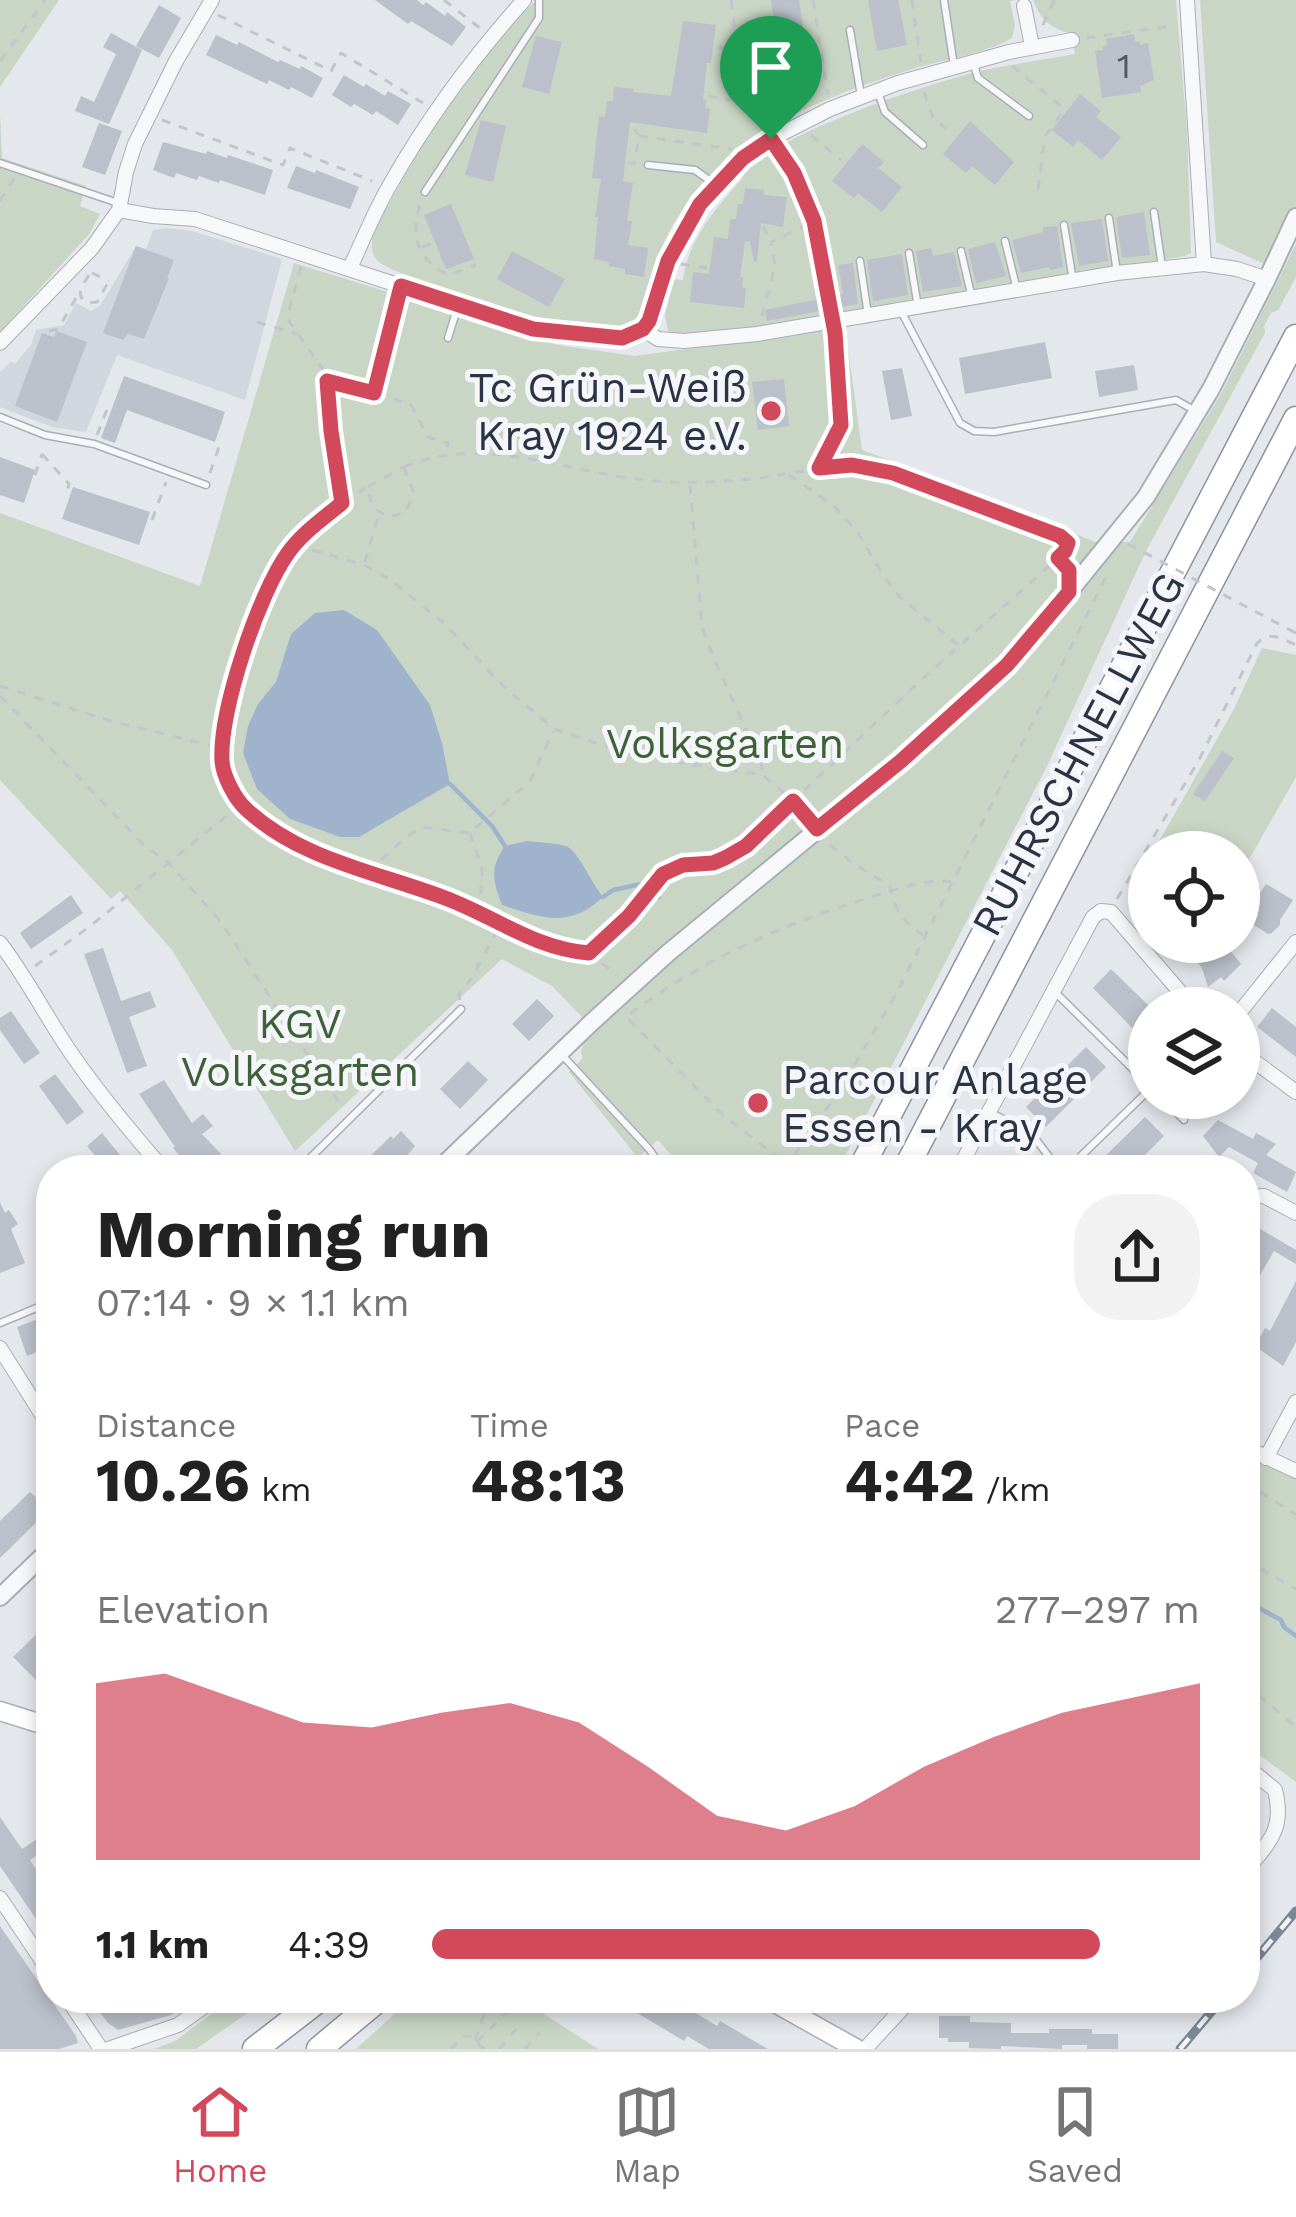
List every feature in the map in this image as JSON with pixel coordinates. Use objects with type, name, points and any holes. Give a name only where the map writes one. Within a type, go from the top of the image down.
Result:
[{"type":"highway","name":"RUHRSCHNELLWEG","points":[[868,1155],[1296,337]]},
{"type":"highway","name":"RUHRSCHNELLWEG","points":[[913,1155],[1296,419]]},
{"type":"highway","points":[[255,2049],[302,2013]]},
{"type":"highway","points":[[319,2049],[362,2013]]},
{"type":"main road","points":[[0,1711],[36,1722]]},
{"type":"main road","points":[[794,2013],[861,2049]]},
{"type":"street","points":[[350,268],[388,187],[435,111],[524,0]]},
{"type":"street","points":[[1187,0],[1204,263]]},
{"type":"street","points":[[0,343],[92,248],[120,207],[126,172],[148,116],[209,4]]},
{"type":"street","points":[[1024,6],[1032,46]]},
{"type":"street","points":[[120,207],[195,219],[533,329],[622,338],[643,329],[653,314],[668,261],[716,185],[771,139],[878,90],[973,61],[1072,40]]},
{"type":"street","points":[[454,1155],[627,990],[901,761],[1025,645],[1146,497],[1197,412],[1296,217]]},
{"type":"street","points":[[643,329],[658,339],[684,341],[758,334],[1072,280],[1204,263],[1268,279]]},
{"type":"street","points":[[967,1155],[1093,917],[1106,911],[1175,987]]},
{"type":"street","points":[[1260,987],[1296,942]]},
{"type":"street","points":[[0,943],[24,974],[68,1050],[151,1155]]},
{"type":"street","points":[[1260,1065],[1296,1091]]},
{"type":"street","points":[[1260,1196],[1296,1213]]},
{"type":"street","points":[[0,1348],[36,1402]]},
{"type":"street","points":[[1266,1458],[1296,1402]]},
{"type":"street","points":[[1260,1455],[1296,1471]]},
{"type":"street","points":[[0,1597],[36,1562]]},
{"type":"street","points":[[1260,1778],[1275,1790],[1279,1819],[1275,1835],[1260,1854]]},
{"type":"street","points":[[0,1898],[36,1951]]},
{"type":"street","points":[[79,2013],[105,2049],[178,2026],[196,2013]]},
{"type":"street","points":[[861,2049],[897,2013]]},
{"type":"lane","points":[[425,192],[539,18],[539,0]]},
{"type":"lane","points":[[944,0],[954,66]]},
{"type":"lane","points":[[850,30],[861,96]]},
{"type":"lane","points":[[973,61],[978,78],[1029,116]]},
{"type":"lane","points":[[878,90],[885,112],[923,145]]},
{"type":"lane","points":[[0,163],[120,207]]},
{"type":"lane","points":[[648,165],[695,170],[716,185]]},
{"type":"lane","points":[[1154,212],[1162,267]]},
{"type":"lane","points":[[1109,218],[1117,273]]},
{"type":"lane","points":[[1064,225],[1072,280]]},
{"type":"lane","points":[[1005,241],[1017,290]]},
{"type":"lane","points":[[961,251],[972,298]]},
{"type":"lane","points":[[908,253],[918,307]]},
{"type":"lane","points":[[860,261],[868,315]]},
{"type":"lane","points":[[448,338],[458,306]]},
{"type":"lane","points":[[900,309],[968,430],[994,432],[1176,400],[1197,412]]},
{"type":"lane","points":[[0,417],[45,435],[94,444],[206,485]]},
{"type":"lane","points":[[1054,991],[1128,1066]]},
{"type":"lane","points":[[313,1155],[461,1010]]},
{"type":"lane","points":[[560,1052],[653,1155]]},
{"type":"lane","points":[[1083,1155],[1128,1109]]},
{"type":"lane","points":[[991,1112],[1031,1133],[1047,1155]]},
{"type":"lane","points":[[0,1323],[36,1308]]},
{"type":"path","points":[[0,61],[45,0]]},
{"type":"path","points":[[445,0],[491,37]]},
{"type":"path","points":[[731,0],[749,102],[794,173],[814,221],[833,321],[841,425],[819,468]]},
{"type":"path","points":[[813,0],[830,109]]},
{"type":"path","points":[[912,0],[921,76],[933,118],[953,134]]},
{"type":"path","points":[[209,4],[331,70],[341,53],[435,111]]},
{"type":"path","points":[[806,22],[816,20]]},
{"type":"path","points":[[905,22],[915,20]]},
{"type":"path","points":[[1072,40],[1190,23]]},
{"type":"path","points":[[717,47],[739,51]]},
{"type":"path","points":[[809,52],[820,50]]},
{"type":"path","points":[[708,96],[749,102]]},
{"type":"path","points":[[148,116],[283,165],[290,148],[388,187]]},
{"type":"path","points":[[801,124],[842,160]]},
{"type":"path","points":[[628,163],[634,164],[639,136],[634,129]]},
{"type":"path","points":[[639,136],[737,150],[743,158]]},
{"type":"path","points":[[0,201],[19,169]]},
{"type":"path","points":[[425,192],[415,228],[430,264],[445,274],[476,265]]},
{"type":"path","points":[[771,242],[814,221]]},
{"type":"path","points":[[758,334],[775,266],[763,226]]},
{"type":"path","points":[[420,248],[433,243]]},
{"type":"path","points":[[304,254],[288,314],[324,370],[342,503]]},
{"type":"path","points":[[668,261],[706,268],[706,272]]},
{"type":"path","points":[[54,331],[91,272],[110,282],[92,304],[83,302],[80,291]]},
{"type":"path","points":[[374,393],[401,286]]},
{"type":"path","points":[[257,322],[299,334]]},
{"type":"path","points":[[38,327],[69,333]]},
{"type":"path","points":[[327,381],[411,405],[428,437],[448,443],[446,456]]},
{"type":"path","points":[[94,444],[108,406],[117,409]]},
{"type":"path","points":[[206,485],[219,447]]},
{"type":"path","points":[[589,953],[671,869],[713,863],[746,846],[1058,558],[1068,547],[1066,539],[869,466],[836,465],[734,482],[690,483],[616,476],[507,454],[466,453],[404,467],[342,503],[295,544],[276,573],[251,631],[233,689],[223,749],[224,774],[240,804],[323,857],[480,912],[552,948],[589,953],[611,969],[627,990]]},
{"type":"path","points":[[35,476],[42,454],[69,484],[68,489]]},
{"type":"path","points":[[367,488],[373,508],[389,517],[404,513],[414,494],[404,467]]},
{"type":"path","points":[[152,520],[169,472]]},
{"type":"path","points":[[788,474],[844,516],[900,597],[959,646]]},
{"type":"path","points":[[690,483],[703,627],[763,775]]},
{"type":"path","points":[[364,565],[380,512]]},
{"type":"path","points":[[295,544],[364,565],[417,599],[554,729],[639,758],[763,775],[793,801],[835,850],[886,884],[903,920],[926,937]]},
{"type":"path","points":[[1128,544],[1295,632]]},
{"type":"path","points":[[1058,558],[1069,570],[1069,592]]},
{"type":"path","points":[[794,1155],[857,1061],[926,937],[1113,563]]},
{"type":"path","points":[[1106,911],[1200,758],[1261,638],[1275,636],[1296,646]]},
{"type":"path","points":[[0,686],[223,749]]},
{"type":"path","points":[[0,696],[145,846],[169,862],[220,922],[350,1119]]},
{"type":"path","points":[[367,873],[422,827],[470,833],[530,781],[554,729]]},
{"type":"path","points":[[24,974],[240,804]]},
{"type":"path","points":[[470,833],[482,869],[480,912]]},
{"type":"path","points":[[771,1155],[724,1117],[626,1017],[686,977],[756,940],[891,892],[936,881],[953,882]]},
{"type":"path","points":[[461,1010],[459,994],[501,924]]},
{"type":"path","points":[[1260,1492],[1296,1515]]},
{"type":"path","points":[[1260,1568],[1296,1588]]},
{"type":"path","points":[[1260,1697],[1296,1727]]},
{"type":"path","points":[[476,2041],[485,2013]]},
{"type":"path","points":[[476,2041],[506,2013]]},
{"type":"path","points":[[499,2049],[523,2022]]},
{"type":"path","points":[[525,2049],[540,2032]]},
{"type":"path","points":[[450,2049],[465,2036],[484,2049]]},
{"type":"shaded area","points":[[153,230],[192,231],[282,259],[245,400],[117,355],[86,432],[52,427],[0,407],[0,372],[11,361],[15,364],[31,345],[36,330],[64,325],[76,303],[91,311],[100,306],[136,246],[146,249]]},
{"type":"green space","points":[[0,0],[59,0],[0,87]]},
{"type":"green space","points":[[537,0],[1015,0],[1010,1],[1015,25],[1012,38],[1003,43],[835,96],[769,128],[740,149],[689,201],[668,234],[641,313],[624,326],[601,328],[538,317],[430,284],[386,266],[372,250],[373,232],[445,108],[487,50]]},
{"type":"green space","points":[[1033,0],[1176,0],[1191,253],[755,329],[678,336],[668,331],[665,315],[674,279],[683,280],[704,226],[754,164],[813,130],[928,86],[984,70],[1075,54],[1072,34],[1048,23]]},
{"type":"green space","points":[[1200,0],[1296,0],[1296,212],[1271,267],[1216,242]]},
{"type":"green space","points":[[0,112],[2,158],[86,186],[80,206],[100,214],[90,233],[0,332]]},
{"type":"green space","name":"Volksgarten","points":[[1296,244],[1296,277],[1278,310],[1271,313],[1265,333],[1146,551],[1047,766],[846,1155],[671,1155],[658,1140],[636,1155],[569,1072],[583,1058],[589,1024],[552,986],[502,959],[295,1151],[172,950],[120,891],[111,899],[0,780],[0,513],[200,586],[294,263],[558,345],[635,356],[845,327],[862,450],[1095,542],[1130,542],[1221,394]]},
{"type":"green space","points":[[1262,648],[1296,655],[1296,777],[1260,840],[1260,831],[1165,831],[1234,709]]},
{"type":"green space","points":[[1260,1460],[1296,1478],[1296,1782],[1260,1755]]},
{"type":"green space","points":[[213,2013],[248,2013],[196,2049],[154,2049],[175,2041]]},
{"type":"green space","points":[[396,2013],[542,2013],[598,2049],[356,2049]]},
{"type":"water","points":[[344,610],[377,630],[430,705],[450,784],[359,837],[340,837],[290,819],[257,789],[243,753],[248,726],[276,682],[291,634],[315,613]]},
{"type":"water","points":[[527,841],[568,847],[603,897],[579,914],[555,918],[502,905],[495,882],[497,862],[505,846]]},
{"type":"building","points":[[375,0],[426,2],[466,27],[452,46],[411,21],[408,24]]},
{"type":"building","points":[[771,0],[799,0],[810,76],[783,80]]},
{"type":"building","points":[[868,0],[898,0],[907,45],[877,51]]},
{"type":"building","points":[[159,5],[181,18],[159,58],[136,46]]},
{"type":"building","points":[[683,21],[716,25],[703,100],[710,109],[707,133],[630,122],[623,181],[633,183],[628,245],[648,248],[644,277],[625,274],[625,269],[594,259],[601,179],[592,178],[599,116],[605,117],[614,87],[671,96]]},
{"type":"building","points":[[111,33],[142,50],[109,124],[75,111],[81,96],[94,102],[116,54],[103,47]]},
{"type":"building","points":[[1134,34],[1135,42],[1148,43],[1154,80],[1140,86],[1141,92],[1102,98],[1095,51],[1103,50],[1106,39]]},
{"type":"building","points":[[216,35],[323,78],[312,98],[269,80],[267,84],[206,55]]},
{"type":"building","points":[[536,36],[562,42],[549,94],[522,87]]},
{"type":"building","points":[[344,75],[411,104],[398,125],[376,111],[373,115],[354,104],[351,107],[332,95]]},
{"type":"building","points":[[1080,94],[1101,111],[1096,117],[1121,137],[1102,160],[1078,140],[1073,147],[1052,130]]},
{"type":"building","points":[[481,120],[506,126],[493,182],[465,175]]},
{"type":"building","points":[[970,121],[1014,162],[995,185],[972,166],[966,173],[943,154]]},
{"type":"building","points":[[99,123],[122,131],[105,175],[82,167]]},
{"type":"building","points":[[163,142],[273,170],[265,195],[220,180],[199,176],[197,180],[176,173],[174,178],[153,170]]},
{"type":"building","points":[[862,144],[884,162],[878,168],[902,187],[882,212],[832,181]]},
{"type":"building","points":[[296,166],[359,187],[350,209],[287,188]]},
{"type":"building","points":[[745,188],[787,197],[783,227],[761,223],[757,261],[750,242],[745,241],[740,277],[746,288],[744,308],[690,302],[693,272],[709,274],[714,237],[728,239],[730,219],[736,219]]},
{"type":"building","points":[[451,204],[474,259],[446,269],[424,215]]},
{"type":"building","points":[[1144,212],[1150,255],[1122,258],[1116,217]]},
{"type":"building","points":[[1102,219],[1108,261],[1079,266],[1071,223]]},
{"type":"building","points":[[1057,226],[1063,267],[1021,273],[1012,240]]},
{"type":"building","points":[[995,242],[1006,276],[976,283],[968,249]]},
{"type":"building","points":[[136,246],[174,260],[144,339],[128,334],[123,340],[103,333]]},
{"type":"building","points":[[931,248],[933,256],[954,252],[962,286],[923,292],[916,251]]},
{"type":"building","points":[[512,251],[565,279],[549,307],[497,279]]},
{"type":"building","points":[[902,254],[908,295],[873,301],[867,260]]},
{"type":"building","points":[[853,263],[858,304],[767,321],[765,310],[843,294],[838,265]]},
{"type":"building","points":[[56,331],[87,342],[57,422],[15,406],[42,333],[54,337]]},
{"type":"building","points":[[1045,342],[1052,378],[965,394],[959,358]]},
{"type":"building","points":[[1134,365],[1138,390],[1099,397],[1095,371]]},
{"type":"building","points":[[902,368],[912,416],[891,420],[882,371]]},
{"type":"building","points":[[124,376],[225,412],[215,442],[127,410],[115,443],[101,438]]},
{"type":"building","name":"Tc Grün-Weiß Kray 1924 e.V.","points":[[784,379],[789,426],[758,430],[752,382]]},
{"type":"building","points":[[0,457],[35,470],[24,503],[0,495]]},
{"type":"building","points":[[73,487],[150,512],[139,545],[62,519]]},
{"type":"building","points":[[1222,751],[1234,758],[1205,801],[1193,794]]},
{"type":"building","points":[[1266,884],[1293,900],[1280,925],[1268,934],[1260,929],[1260,893]]},
{"type":"building","points":[[71,895],[83,913],[31,949],[20,933]]},
{"type":"building","points":[[103,948],[121,1001],[150,991],[156,1007],[129,1017],[147,1066],[127,1073],[84,954]]},
{"type":"building","points":[[1198,963],[1241,964],[1224,981],[1221,977],[1208,987]]},
{"type":"building","points":[[1111,969],[1129,987],[1128,1024],[1093,988]]},
{"type":"building","points":[[537,999],[554,1016],[529,1041],[512,1024]]},
{"type":"building","points":[[1272,1008],[1296,1027],[1296,1057],[1260,1029]]},
{"type":"building","points":[[11,1011],[40,1053],[24,1064],[0,1030],[0,1018]]},
{"type":"building","points":[[1086,1047],[1106,1067],[1046,1127],[1026,1107]]},
{"type":"building","points":[[468,1061],[488,1080],[460,1109],[440,1089]]},
{"type":"building","points":[[55,1074],[84,1112],[67,1125],[39,1086]]},
{"type":"building","points":[[164,1080],[192,1123],[203,1114],[213,1126],[202,1134],[221,1154],[179,1155],[139,1094]]},
{"type":"building","points":[[1147,1119],[1164,1136],[1145,1155],[1106,1155]]},
{"type":"building","points":[[1218,1120],[1253,1139],[1256,1133],[1276,1144],[1266,1155],[1296,1172],[1287,1192],[1260,1177],[1260,1155],[1244,1155],[1229,1147],[1217,1155],[1203,1136]]},
{"type":"building","points":[[401,1131],[415,1146],[408,1155],[371,1155],[391,1136]]},
{"type":"building","points":[[102,1133],[120,1155],[94,1155],[87,1146]]},
{"type":"building","points":[[0,1202],[18,1224],[11,1229],[25,1263],[0,1273]]},
{"type":"building","points":[[1260,1229],[1296,1250],[1296,1264],[1274,1251],[1260,1275]]},
{"type":"building","points":[[1296,1281],[1296,1342],[1283,1366],[1260,1350],[1260,1337],[1265,1328],[1270,1331]]},
{"type":"building","points":[[36,1320],[36,1352],[27,1356],[17,1327]]},
{"type":"building","points":[[30,1492],[36,1498],[36,1523],[0,1558],[0,1521]]},
{"type":"building","points":[[36,1635],[36,1680],[13,1657]]},
{"type":"building","points":[[0,1817],[22,1849],[36,1840],[36,1856],[30,1860],[36,1869],[36,1919],[0,1866]]},
{"type":"building","points":[[0,1926],[36,1978],[36,2013],[60,2013],[78,2043],[59,2049],[0,2049]]},
{"type":"building","points":[[100,2013],[174,2013],[118,2030]]},
{"type":"building","points":[[637,2013],[696,2013],[717,2026],[720,2021],[768,2049],[709,2049],[687,2036],[684,2041]]},
{"type":"building","points":[[939,2016],[1011,2023],[1011,2033],[1092,2029],[1092,2034],[1118,2034],[1118,2049],[1087,2049],[1087,2045],[969,2048],[969,2042],[939,2038]]},
{"type":"waterway","points":[[450,784],[505,846]]},
{"type":"waterway","points":[[603,897],[641,884],[659,897]]},
{"type":"waterway","points":[[1260,1609],[1281,1620],[1296,1636]]},
{"type":"railway","points":[[1260,1954],[1296,1911]]},
{"type":"railway","points":[[1180,2049],[1210,2013]]},
{"type":"place","name":"Tc Grün-Weiß Kray 1924 e.V.","points":[[771,411]]},
{"type":"place","name":"Parcour Anlage Essen - Kray","points":[[758,1103]]},
{"type":"route","points":[[771,139],[794,173],[814,221],[835,333],[841,425],[819,468],[869,466],[1060,536],[1068,543],[1058,558],[1069,570],[1069,592],[986,685],[817,829],[793,801],[746,846],[725,858],[683,865],[663,874],[629,916],[589,953],[540,944],[474,909],[323,857],[263,823],[240,804],[224,774],[227,719],[251,631],[276,573],[295,544],[342,503],[327,381],[374,393],[401,286],[533,329],[579,336],[634,334],[653,314],[668,261],[700,204],[734,165],[771,139]]},
{"type":"park label","name":"KGV Volksgarten","points":[[300,1047]]}]
